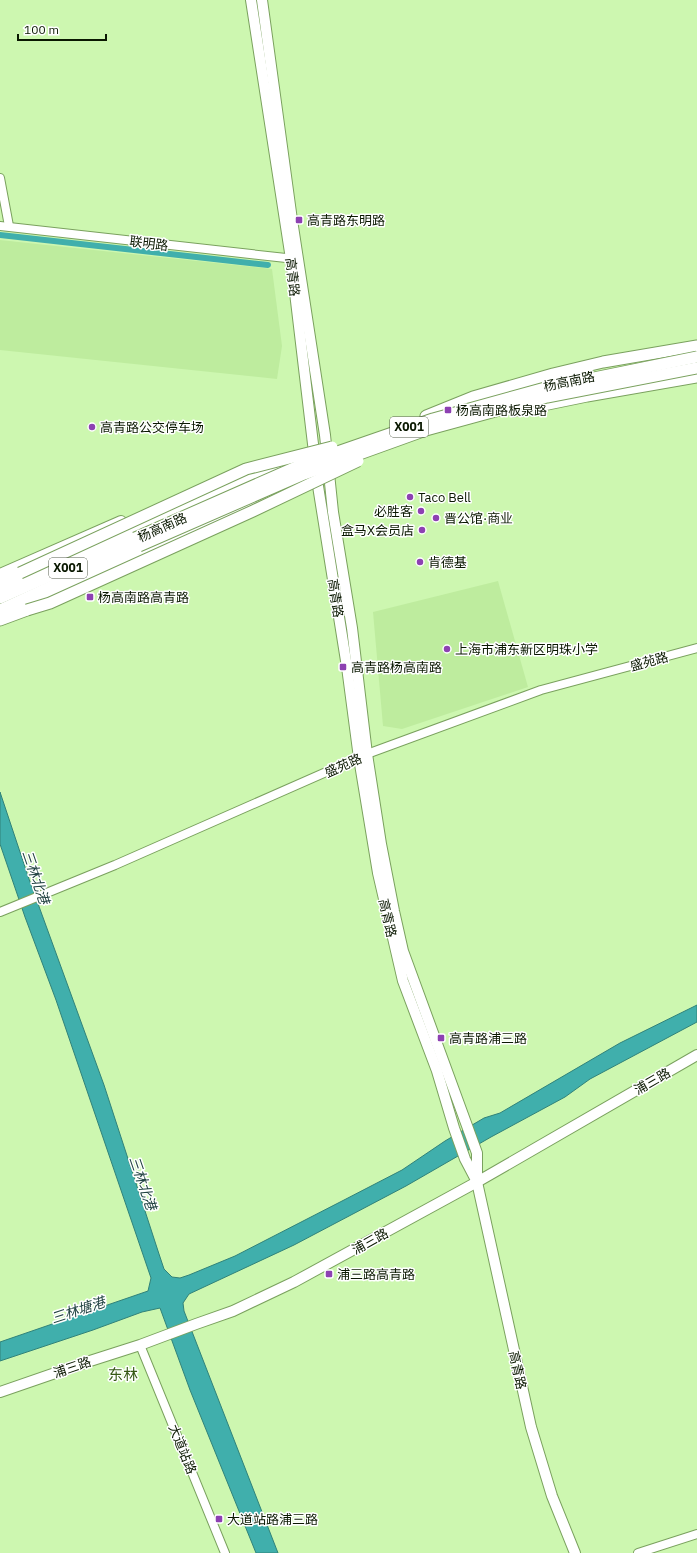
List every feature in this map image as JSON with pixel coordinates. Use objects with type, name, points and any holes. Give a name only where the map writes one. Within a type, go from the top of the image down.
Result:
[{"type":"highway","points":[[426,416],[473,397],[554,374],[603,362],[697,346]]},
{"type":"highway","name":"杨高南路","points":[[1,616],[28,598],[137,542],[303,464],[453,414],[545,388],[697,356]]},
{"type":"highway","name":"杨高南路","points":[[0,598],[304,474],[426,430],[480,414],[547,397],[697,369]]},
{"type":"highway","points":[[450,428],[564,400],[697,377]]},
{"type":"highway","name":"杨高南路","points":[[0,575],[20,573],[246,469],[349,443],[426,416],[453,414]]},
{"type":"highway","name":"杨高南路","points":[[1,616],[50,603],[253,511],[351,464],[450,428],[480,414]]},
{"type":"main road","name":"高青路","points":[[251,0],[295,259],[352,628],[363,756],[378,873],[402,974],[437,1071],[465,1160],[477,1182]]},
{"type":"main road","name":"高青路","points":[[262,0],[295,259],[325,451],[317,475],[318,486],[347,667],[394,911],[403,950],[477,1153],[477,1182],[531,1427],[552,1496],[575,1553]]},
{"type":"main road","name":"杨高南路","points":[[325,451],[342,447],[468,406],[546,386],[697,356]]},
{"type":"main road","name":"杨高南路","points":[[0,575],[248,464],[300,450],[325,451],[549,399],[697,369]]},
{"type":"main road","name":"杨高南路","points":[[0,591],[247,478],[325,451],[393,430]]},
{"type":"main road","points":[[318,486],[327,443],[331,447],[342,447]]},
{"type":"main road","name":"杨高南路","points":[[1,616],[49,596],[317,475]]},
{"type":"main road","name":"杨高南路","points":[[28,598],[77,594],[318,486]]},
{"type":"main road","name":"浦三路","points":[[0,1392],[140,1345],[233,1311],[294,1282],[477,1182],[697,1054]]},
{"type":"street","points":[[0,178],[4,226]]},
{"type":"street","name":"联明路","points":[[4,226],[295,259]]},
{"type":"street","name":"盛苑路","points":[[0,912],[115,865],[363,756],[541,690],[697,648]]},
{"type":"street","name":"大道站路","points":[[140,1345],[225,1553]]},
{"type":"street","points":[[638,1553],[697,1534]]},
{"type":"shaded area","points":[[0,240],[272,269],[282,346],[277,379],[0,350]]},
{"type":"shaded area","name":"上海市浦东新区明珠小学","points":[[498,581],[528,687],[402,729],[383,726],[373,612]]},
{"type":"water","points":[[0,792],[29,879],[104,1085],[164,1269],[172,1277],[180,1278],[189,1275],[235,1256],[402,1170],[445,1141],[484,1118],[500,1113],[620,1043],[697,1005],[697,1022],[590,1079],[565,1097],[491,1137],[406,1186],[294,1245],[189,1294],[183,1303],[184,1311],[278,1553],[256,1553],[190,1390],[160,1308],[142,1312],[0,1361],[0,1342],[148,1291],[151,1278],[56,1000],[0,844]]},
{"type":"waterway","points":[[0,235],[268,265]]},
{"type":"place","name":"高青路东明路","points":[[299,220]]},
{"type":"place","name":"杨高南路板泉路","points":[[448,410]]},
{"type":"place","name":"高青路公交停车场","points":[[92,427]]},
{"type":"place","name":"Taco Bell","points":[[410,497]]},
{"type":"place","name":"必胜客","points":[[421,511]]},
{"type":"place","name":"晋公馆·商业","points":[[436,518]]},
{"type":"place","name":"盒马X会员店","points":[[422,530]]},
{"type":"place","name":"肯德基","points":[[420,562]]},
{"type":"place","name":"杨高南路高青路","points":[[90,597]]},
{"type":"place","name":"上海市浦东新区明珠小学","points":[[447,649]]},
{"type":"place","name":"高青路杨高南路","points":[[343,667]]},
{"type":"place","name":"高青路浦三路","points":[[441,1038]]},
{"type":"place","name":"浦三路高青路","points":[[329,1274]]},
{"type":"place","name":"大道站路浦三路","points":[[219,1519]]},
{"type":"district","name":"东林","points":[[123,1375]]},
{"type":"water label","name":"三林北港","points":[[36,877]]},
{"type":"water label","name":"三林北港","points":[[143,1183]]},
{"type":"water label","name":"三林塘港","points":[[78,1310]]}]
